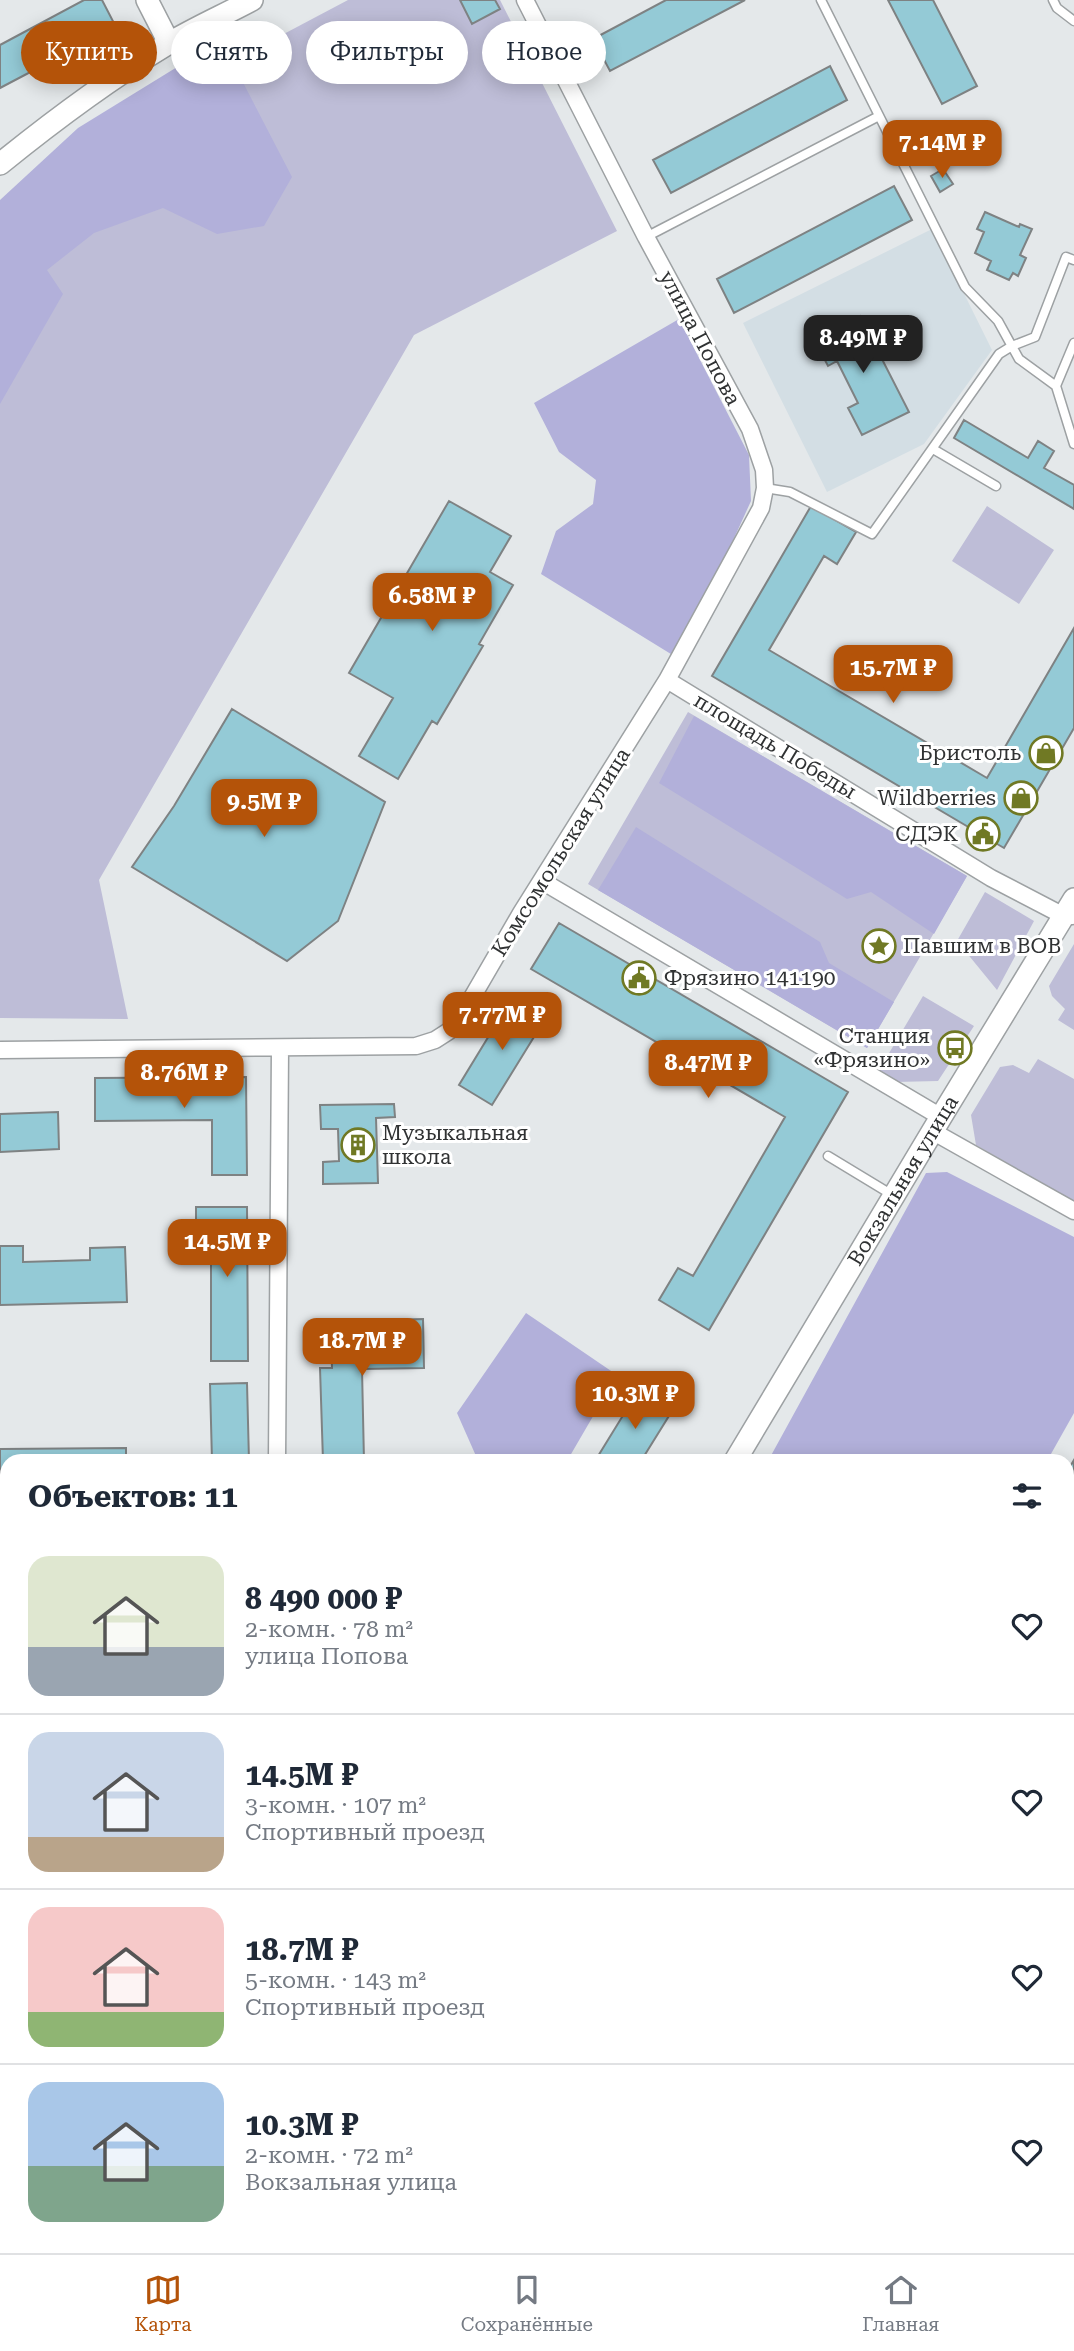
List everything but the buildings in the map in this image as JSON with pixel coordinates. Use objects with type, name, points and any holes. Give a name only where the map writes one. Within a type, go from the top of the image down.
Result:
[{"type":"street","points":[[147,0],[169,43]]},
{"type":"street","points":[[0,164],[122,72],[169,43],[252,0]]},
{"type":"street","name":"улица Попова","points":[[524,0],[646,237],[750,429],[764,470],[765,488],[761,508],[667,680]]},
{"type":"street","name":"Комсомольская улица","points":[[0,1050],[416,1046],[435,1040],[449,1031],[463,1013],[667,680]]},
{"type":"street","name":"площадь Победы","points":[[667,680],[991,878],[1071,910]]},
{"type":"street","points":[[542,881],[1074,1211]]},
{"type":"street","name":"Вокзальная улица","points":[[739,1454],[937,1124],[1071,910]]},
{"type":"street","points":[[277,1454],[280,1048]]},
{"type":"lane","points":[[821,0],[965,286],[998,321],[1019,359],[1056,386],[1074,444]]},
{"type":"lane","points":[[1053,0],[1057,8],[1074,21]]},
{"type":"lane","points":[[646,237],[879,116]]},
{"type":"lane","points":[[765,488],[790,492],[872,534],[999,354],[1035,337],[1066,257],[1074,260]]},
{"type":"lane","points":[[1056,386],[1074,343]]},
{"type":"lane","points":[[933,449],[996,486]]},
{"type":"lane","points":[[828,1156],[894,1196]]},
{"type":"shaded area","points":[[348,0],[500,0],[511,21],[482,21],[482,84],[543,84],[617,231],[414,335],[99,880],[128,1019],[0,1018],[0,243],[189,84],[292,84],[292,30],[306,22],[306,84],[468,84],[468,21],[308,21]]},
{"type":"shaded area","points":[[171,71],[171,84],[244,84],[292,177],[264,226],[217,234],[163,208],[94,233],[47,270],[63,294],[0,404],[0,200],[78,128],[150,84],[157,84],[157,79]]},
{"type":"shaded area","points":[[932,229],[992,350],[924,444],[827,492],[743,323]]},
{"type":"shaded area","points":[[679,319],[749,455],[751,501],[679,659],[541,574],[556,531],[593,504],[596,480],[559,452],[534,403]]},
{"type":"shaded area","points":[[987,506],[1054,550],[1019,604],[952,561]]},
{"type":"shaded area","points":[[688,712],[967,876],[867,1048],[588,884]]},
{"type":"shaded area","points":[[694,716],[967,876],[934,934],[871,892],[847,899],[659,783]]},
{"type":"shaded area","points":[[636,827],[820,942],[829,963],[894,1002],[867,1048],[598,890]]},
{"type":"shaded area","points":[[985,892],[1034,921],[997,990],[957,941]]},
{"type":"shaded area","points":[[1074,944],[1074,1030],[1058,1020],[1065,1009],[1052,996],[1049,986]]},
{"type":"shaded area","points":[[923,996],[974,1026],[938,1081],[895,1082],[879,1070]]},
{"type":"shaded area","points":[[1038,1059],[1074,1079],[1074,1202],[976,1145],[971,1115],[1000,1067],[1013,1065],[1029,1073]]},
{"type":"shaded area","points":[[947,1172],[1074,1237],[1074,1413],[1051,1454],[772,1454],[926,1173]]},
{"type":"shaded area","points":[[526,1313],[617,1375],[571,1454],[475,1454],[457,1413]]},
{"type":"place","name":"Бристоль","points":[[1046,753]]},
{"type":"place","name":"Wildberries","points":[[1021,798]]},
{"type":"place","name":"СДЭК","points":[[983,834]]},
{"type":"place","name":"Павшим в ВОВ","points":[[879,946]]},
{"type":"place","name":"Фрязино 141190","points":[[639,978]]},
{"type":"place","name":"Станция «Фрязино»","points":[[955,1048]]},
{"type":"place","name":"Музыкальная школа","points":[[358,1145]]}]
